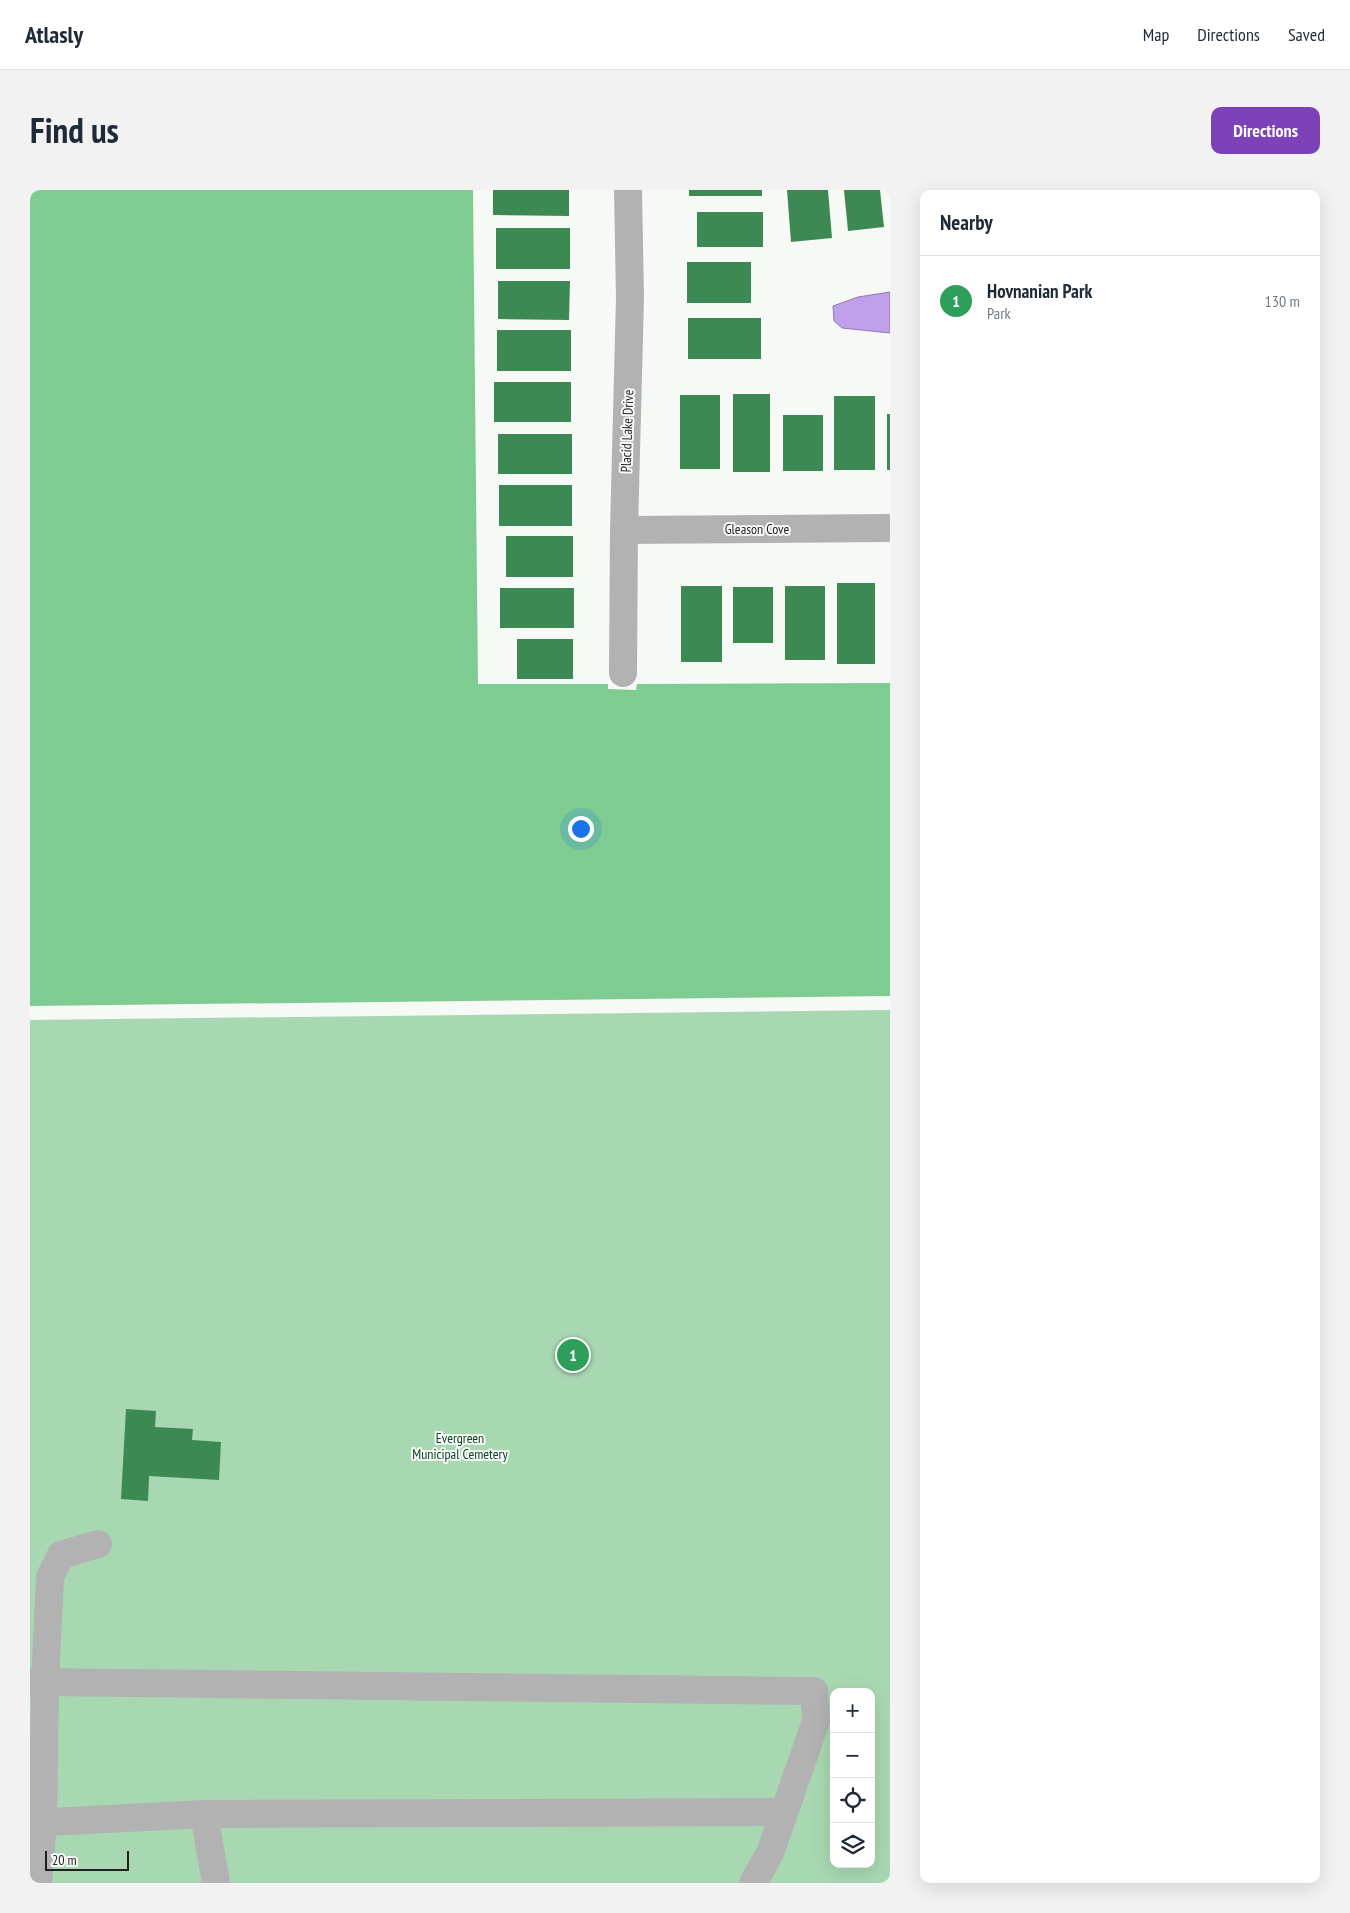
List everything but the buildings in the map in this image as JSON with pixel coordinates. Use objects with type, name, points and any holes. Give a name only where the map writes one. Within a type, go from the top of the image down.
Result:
[{"type":"street","name":"Placid Lake Drive","points":[[623,673],[624,530],[630,298],[628,190]]},
{"type":"street","name":"Gleason Cove","points":[[624,530],[890,528]]},
{"type":"street","points":[[38,1883],[38,1682],[50,1577],[61,1555],[98,1544]]},
{"type":"street","points":[[38,1682],[814,1691],[816,1721],[770,1853],[753,1883]]},
{"type":"street","points":[[37,1823],[204,1814],[784,1812]]},
{"type":"street","points":[[204,1814],[216,1883]]},
{"type":"green space","points":[[30,190],[473,190],[478,684],[608,684],[608,689],[636,690],[637,684],[890,683],[890,996],[30,1006]]},
{"type":"green space","name":"Evergreen Municipal Cemetery","points":[[890,1010],[890,1883],[30,1883],[30,1020]]},
{"type":"shaded area","points":[[890,292],[890,333],[842,328],[834,321],[833,306],[858,297]]},
{"type":"place","name":"Hovnanian Park","points":[[573,1355]]}]
